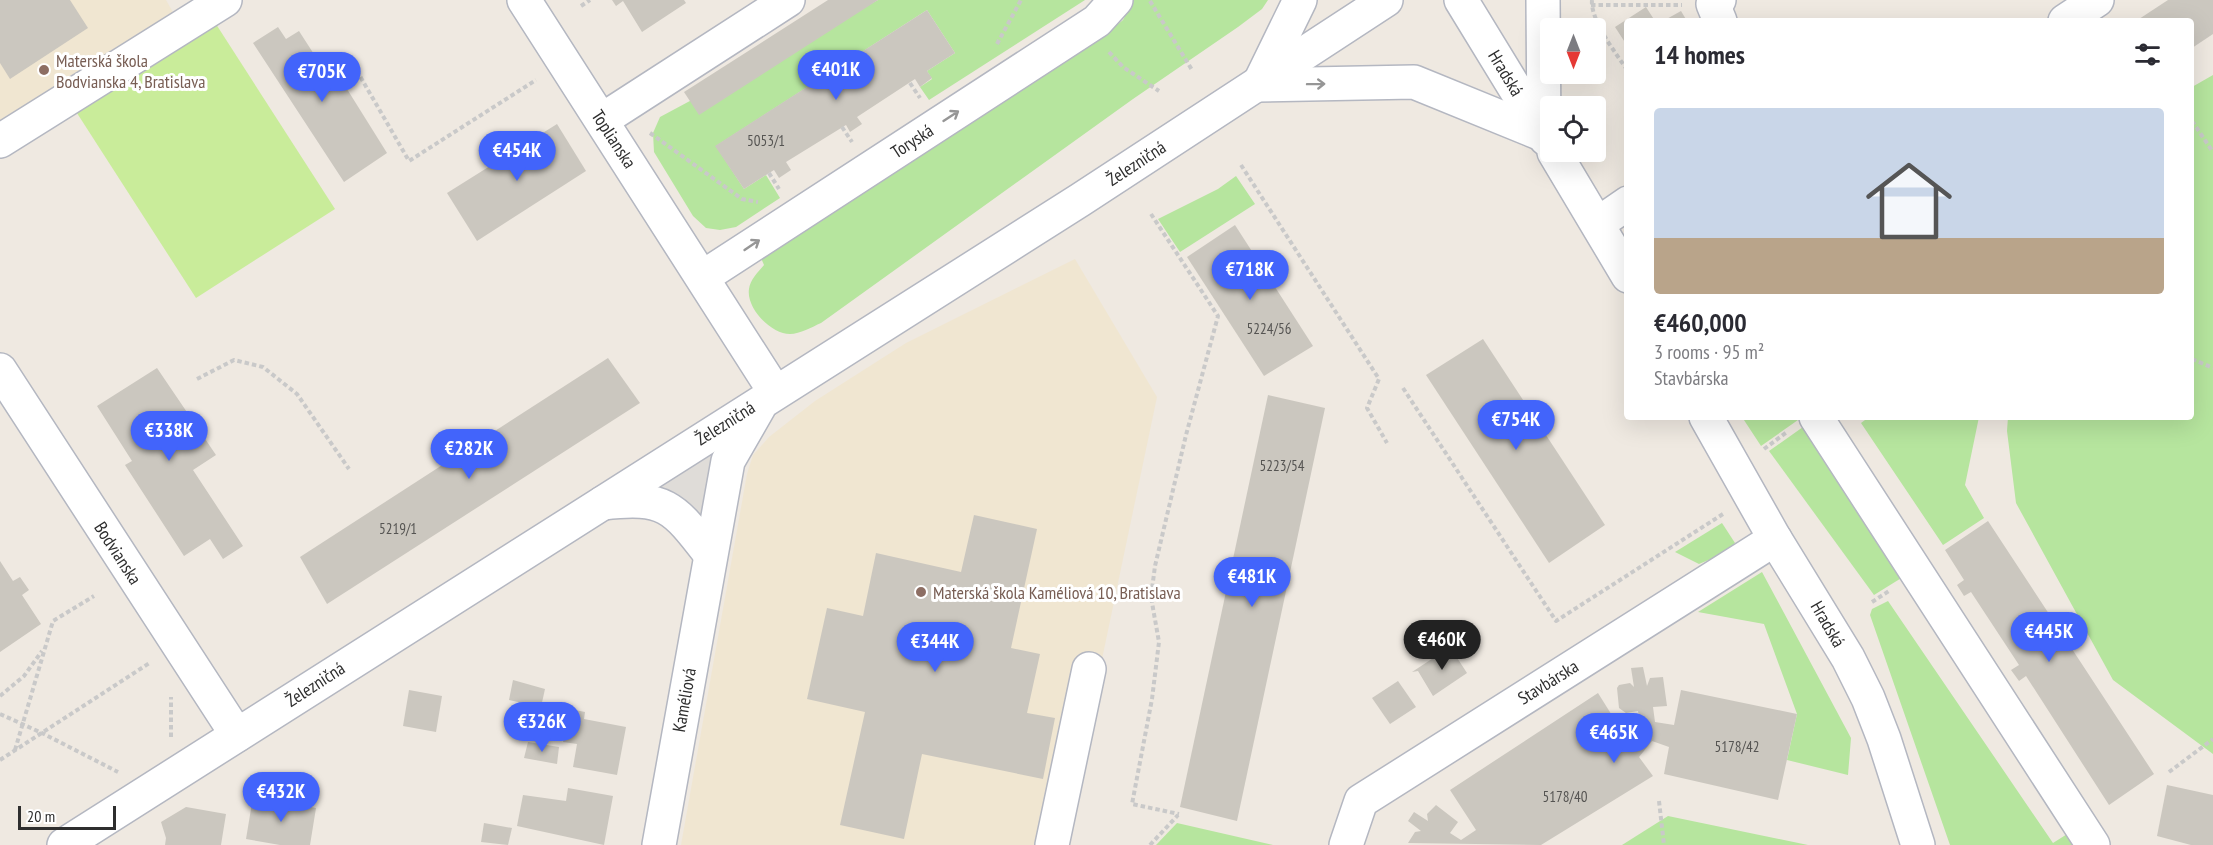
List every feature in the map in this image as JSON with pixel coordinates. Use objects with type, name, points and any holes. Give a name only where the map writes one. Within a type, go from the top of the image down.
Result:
[{"type":"street","name":"Toplianska","points":[[524,0],[703,277],[770,395]]},
{"type":"street","points":[[602,120],[788,0]]},
{"type":"street","name":"Toryská","points":[[703,277],[1097,21],[1116,0]]},
{"type":"street","points":[[1300,0],[1258,85],[1414,82],[1540,139]]},
{"type":"street","name":"Železničná","points":[[64,845],[1258,85],[1386,0]]},
{"type":"street","name":"Hradská","points":[[1461,0],[1540,128]]},
{"type":"street","points":[[1543,0],[1548,96]]},
{"type":"street","points":[[2070,18],[2097,0]]},
{"type":"street","points":[[0,141],[221,1]]},
{"type":"street","name":"Hradská","points":[[1561,162],[1624,269]]},
{"type":"street","points":[[1599,223],[1624,205]]},
{"type":"street","name":"Bodvianska","points":[[0,370],[237,735]]},
{"type":"street","name":"Kaméliová","points":[[658,845],[728,461],[737,440],[770,395]]},
{"type":"street","name":"Hradská","points":[[1708,420],[1775,539],[1837,639],[1868,698],[1884,739],[1918,845]]},
{"type":"street","points":[[1818,420],[2093,845]]},
{"type":"street","points":[[600,503],[639,499],[653,501],[670,509],[687,523],[710,555]]},
{"type":"street","name":"Stavbárska","points":[[1346,845],[1361,801],[1775,539]]},
{"type":"street","points":[[1052,845],[1089,669]]},
{"type":"path","points":[[581,6],[590,0]]},
{"type":"path","points":[[993,52],[1021,0]]},
{"type":"path","points":[[1149,0],[1192,70]]},
{"type":"path","points":[[1624,65],[1602,30],[1592,3],[1665,3],[1717,8]]},
{"type":"path","points":[[1085,28],[1123,67],[1159,91]]},
{"type":"path","points":[[353,64],[410,161],[545,74]]},
{"type":"path","points":[[2194,124],[2213,152]]},
{"type":"path","points":[[650,133],[742,198],[765,204]]},
{"type":"path","points":[[1241,165],[1379,379],[1367,408],[1387,443]]},
{"type":"path","points":[[1150,845],[1179,814],[1132,804],[1152,699],[1159,642],[1150,597],[1185,435],[1218,316],[1151,214]]},
{"type":"path","points":[[197,380],[234,360],[263,367],[297,394],[349,469]]},
{"type":"path","points":[[2194,361],[2213,368]]},
{"type":"path","points":[[1403,388],[1556,621],[1724,514]]},
{"type":"path","points":[[15,750],[53,621],[94,597]]},
{"type":"path","points":[[0,760],[177,645]]},
{"type":"path","points":[[0,696],[24,676],[45,647]]},
{"type":"path","points":[[171,689],[173,718],[171,740]]},
{"type":"path","points":[[0,714],[118,773]]},
{"type":"path","points":[[2169,771],[2213,739]]},
{"type":"path","points":[[1659,801],[1664,845]]},
{"type":"shaded area","name":"Materská škola Bodvianska 4, Bratislava","points":[[0,0],[166,0],[174,14],[0,127]]},
{"type":"shaded area","name":"Materská škola Kaméliová 10, Bratislava","points":[[1075,259],[1157,397],[1063,845],[681,845],[747,474],[753,455],[769,437],[815,401],[906,343]]},
{"type":"shaded area","points":[[713,451],[715,455],[705,516],[699,518],[653,488]]},
{"type":"green space","points":[[878,0],[1085,0],[929,100],[920,87],[932,79],[927,71],[955,53],[927,10],[716,146],[744,189],[766,175],[780,198],[736,227],[720,230],[706,228],[693,216],[654,152],[653,133],[660,117]]},
{"type":"green space","points":[[1133,0],[1268,0],[1262,9],[1238,27],[1133,99],[821,323],[802,332],[790,334],[775,330],[761,319],[751,304],[749,289],[753,279],[764,265],[761,258],[1108,32],[1123,20]]},
{"type":"green space","points":[[214,21],[335,209],[196,298],[75,110]]},
{"type":"green space","points":[[2213,75],[2213,754],[2113,680],[2016,503],[2007,431],[2008,420],[2194,420],[2194,86]]},
{"type":"green space","points":[[1236,176],[1255,204],[1180,252],[1158,219],[1218,189]]},
{"type":"green space","points":[[1744,420],[1798,420],[1761,446]]},
{"type":"green space","points":[[1865,420],[1978,420],[1965,485],[1984,518],[1943,545],[1861,423]]},
{"type":"green space","points":[[1803,427],[1903,577],[1874,595],[1769,451]]},
{"type":"green space","points":[[1722,523],[1735,543],[1723,554],[1699,564],[1675,552]]},
{"type":"green space","points":[[1762,572],[1851,738],[1848,775],[1787,760],[1797,714],[1764,624],[1698,612]]},
{"type":"green space","points":[[1888,601],[2053,843],[2072,831],[2081,845],[1950,845],[1870,615],[1872,609]]},
{"type":"green space","points":[[1668,816],[1808,845],[1622,845]]},
{"type":"green space","points":[[1177,823],[1273,845],[1156,845]]},
{"type":"building","points":[[0,0],[70,0],[88,28],[10,79],[0,63]]},
{"type":"building","points":[[612,0],[684,0],[686,3],[642,32],[623,1],[616,6]]},
{"type":"building","points":[[828,0],[878,0],[699,115],[684,92]]},
{"type":"building","points":[[2168,0],[2213,0],[2213,34],[2194,47],[2194,18],[2141,18]]},
{"type":"building","points":[[1646,7],[1653,18],[1629,18]]},
{"type":"building","points":[[927,10],[955,53],[927,71],[932,78],[920,87],[915,79],[857,117],[862,124],[850,132],[846,125],[786,162],[791,170],[779,178],[774,170],[744,189],[715,146]]},
{"type":"building","points":[[1681,11],[1685,18],[1668,18]]},
{"type":"building","points":[[1624,21],[1624,41],[1615,27]]},
{"type":"building","points":[[278,27],[286,39],[299,31],[319,62],[327,57],[387,153],[344,182],[253,43]]},
{"type":"building","points":[[557,124],[586,171],[477,241],[447,193]]},
{"type":"building","points":[[1235,225],[1313,346],[1264,376],[1187,257]]},
{"type":"building","points":[[1483,339],[1605,525],[1549,563],[1426,375]]},
{"type":"building","points":[[608,358],[640,403],[327,604],[300,557]]},
{"type":"building","points":[[157,368],[216,455],[193,470],[243,546],[223,559],[210,539],[184,556],[125,465],[132,461],[97,406]]},
{"type":"building","points":[[1268,395],[1325,408],[1237,821],[1180,807]]},
{"type":"building","points":[[974,515],[1037,529],[1011,648],[1040,654],[1027,713],[1055,718],[1043,779],[922,754],[904,839],[840,825],[865,712],[807,699],[827,608],[863,616],[876,553],[961,572]]},
{"type":"building","points":[[1988,521],[2154,774],[2109,805],[2026,676],[2019,681],[2011,670],[2019,665],[1971,592],[1964,596],[1957,585],[1964,580],[1945,550]]},
{"type":"building","points":[[0,561],[13,581],[20,577],[29,590],[22,595],[41,624],[0,652]]},
{"type":"building","points":[[1450,647],[1467,673],[1433,696],[1418,671],[1412,672]]},
{"type":"building","points":[[1643,667],[1647,686],[1650,678],[1663,677],[1667,706],[1653,707],[1655,722],[1674,725],[1681,690],[1797,714],[1778,800],[1664,774],[1669,747],[1652,741],[1639,757],[1653,776],[1541,845],[1408,843],[1415,832],[1421,831],[1408,821],[1414,812],[1428,821],[1427,814],[1436,805],[1458,822],[1450,833],[1461,840],[1476,830],[1450,790],[1598,693],[1628,741],[1640,722],[1638,711],[1626,713],[1619,708],[1617,688],[1619,685],[1630,683],[1634,687],[1631,668]]},
{"type":"building","points":[[513,680],[545,689],[541,707],[509,700]]},
{"type":"building","points":[[1398,681],[1416,707],[1390,724],[1372,698]]},
{"type":"building","points":[[409,690],[442,696],[436,732],[403,726]]},
{"type":"building","points":[[570,709],[585,712],[584,719],[626,727],[617,775],[573,767],[577,744],[563,742]]},
{"type":"building","points":[[528,742],[559,747],[557,764],[524,758]]},
{"type":"building","points":[[2167,785],[2213,795],[2213,845],[2191,845],[2157,836]]},
{"type":"building","points":[[568,788],[613,796],[604,845],[517,826],[523,795],[566,801]]},
{"type":"building","points":[[253,797],[316,808],[310,845],[280,845],[246,839]]},
{"type":"building","points":[[186,807],[226,814],[221,845],[165,845],[166,838],[161,822]]},
{"type":"building","points":[[484,823],[512,828],[508,845],[481,842]]},
{"type":"place","name":"Materská škola Bodvianska 4, Bratislava","points":[[44,70]]},
{"type":"place","name":"Materská škola Kaméliová 10, Bratislava","points":[[921,592]]}]
